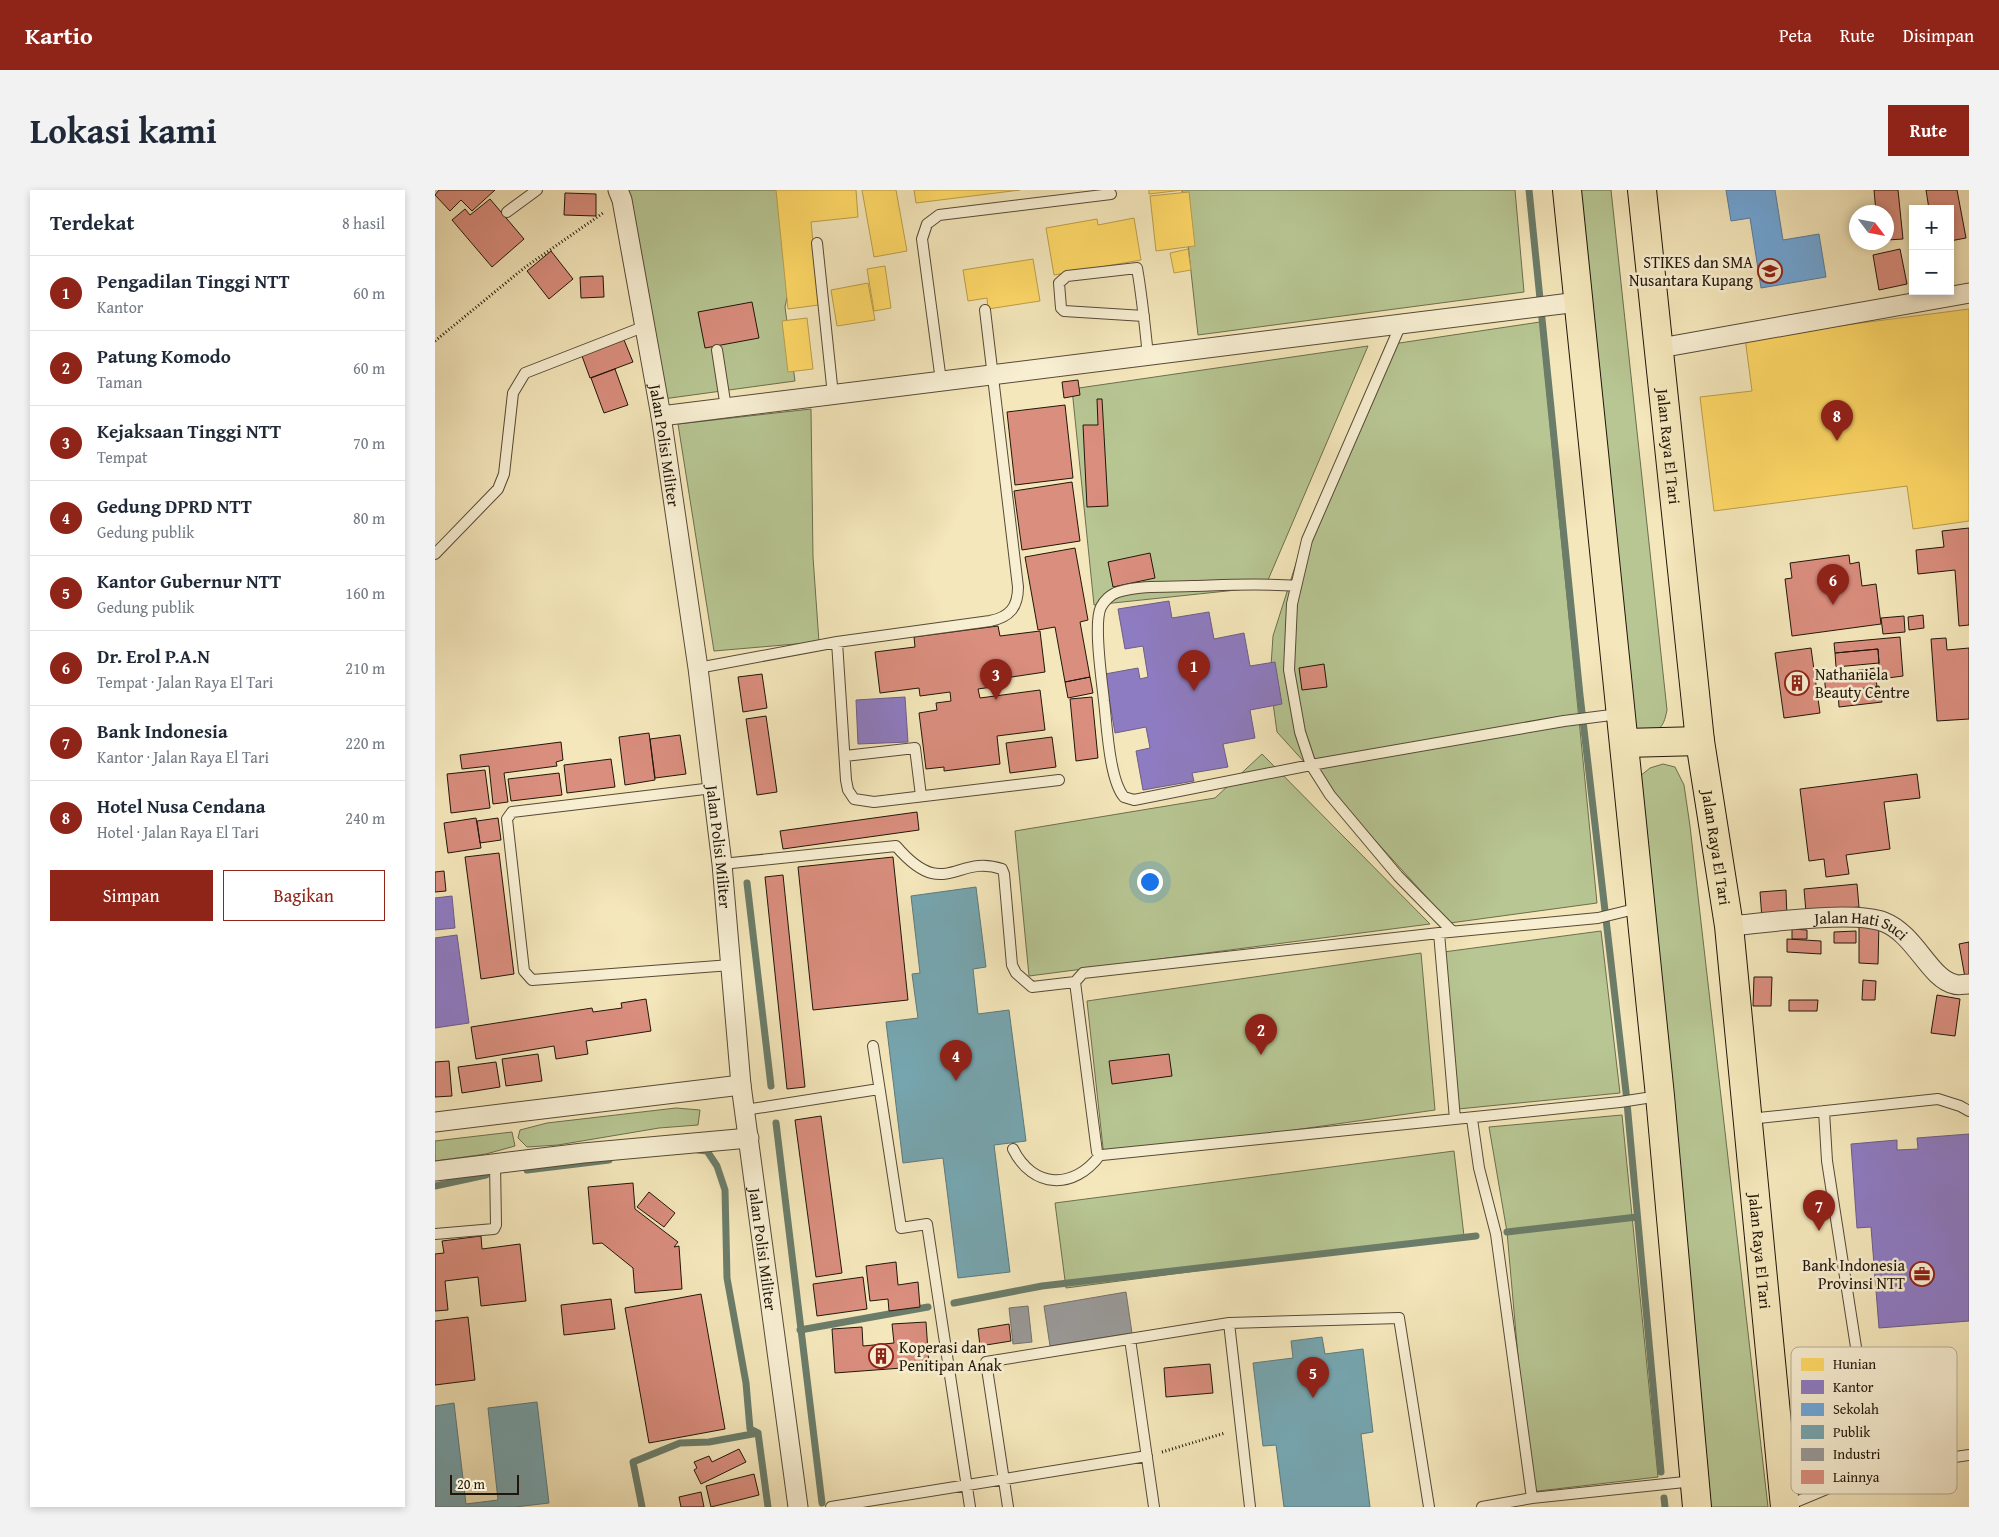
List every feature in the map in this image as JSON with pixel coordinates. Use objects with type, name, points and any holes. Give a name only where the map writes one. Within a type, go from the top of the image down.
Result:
[{"type":"main road","points":[[1567,190],[1568,304],[1607,716],[1625,743],[1639,908],[1660,1096],[1696,1494]]},
{"type":"main road","name":"Jalan Raya El Tari","points":[[1642,190],[1700,741],[1729,926],[1785,1506]]},
{"type":"main road","points":[[1625,743],[1700,741]]},
{"type":"street","name":"Jalan Polisi Militer","points":[[620,195],[661,416],[699,668],[721,864],[741,1085],[798,1507]]},
{"type":"street","points":[[1659,348],[1969,293]]},
{"type":"street","points":[[661,416],[1568,304]]},
{"type":"street","name":"Jalan Hati Suci","points":[[1729,926],[1848,918],[1883,922],[1906,934],[1937,974],[1953,984],[1969,984]]},
{"type":"street","points":[[435,1122],[741,1085]]},
{"type":"street","points":[[435,1171],[749,1138]]},
{"type":"lane","points":[[507,212],[537,190]]},
{"type":"lane","points":[[941,381],[922,239],[927,224],[939,215],[1111,194]]},
{"type":"lane","points":[[817,243],[833,394]]},
{"type":"lane","points":[[1144,316],[1064,311],[1061,308],[1059,283],[1067,276],[1137,268],[1144,316],[1148,356]]},
{"type":"lane","points":[[699,668],[837,642],[990,621],[1005,618],[1013,609],[1017,603],[1018,587],[985,310]]},
{"type":"lane","points":[[1401,324],[1310,533],[1296,586],[1290,631],[1290,676],[1300,732],[1311,765],[1330,795],[1398,876],[1452,931]]},
{"type":"lane","points":[[435,554],[498,489],[504,474],[513,393],[525,373],[643,327]]},
{"type":"lane","points":[[717,350],[726,408]]},
{"type":"lane","points":[[1296,586],[1275,584],[1156,587],[1117,592],[1108,598],[1100,608],[1098,630],[1109,752],[1118,788],[1128,799],[1134,800],[1311,765],[1564,721],[1607,716]]},
{"type":"lane","points":[[837,642],[848,790],[854,799],[874,802],[1059,780]]},
{"type":"lane","points":[[845,756],[915,748],[921,796]]},
{"type":"lane","points":[[713,788],[512,812],[507,819],[525,972],[532,980],[731,965]]},
{"type":"lane","points":[[721,864],[896,846],[921,870],[943,876],[992,865],[1002,869],[1004,874],[1012,965],[1016,973],[1032,986],[1075,982],[1083,973],[1452,931],[1598,918],[1639,908]]},
{"type":"lane","points":[[1439,933],[1455,1119]]},
{"type":"lane","points":[[1075,982],[1097,1152],[1100,1154]]},
{"type":"lane","points":[[873,1046],[901,1228],[927,1224],[970,1507]]},
{"type":"lane","points":[[745,1110],[879,1089]]},
{"type":"lane","points":[[1013,1149],[1019,1161],[1029,1171],[1041,1178],[1054,1180],[1068,1179],[1081,1174],[1091,1166],[1100,1154],[1455,1119],[1472,1119],[1660,1096]]},
{"type":"lane","points":[[1747,1119],[1938,1099],[1969,1111]]},
{"type":"lane","points":[[1823,1111],[1827,1162],[1856,1347]]},
{"type":"lane","points":[[1472,1119],[1479,1163],[1496,1234],[1532,1498]]},
{"type":"lane","points":[[435,1234],[494,1228],[496,1225],[495,1164]]},
{"type":"lane","points":[[1009,1507],[986,1362],[1229,1323],[1399,1318],[1429,1507]]},
{"type":"lane","points":[[1229,1323],[1250,1507]]},
{"type":"lane","points":[[1130,1339],[1154,1507]]},
{"type":"lane","points":[[831,1507],[1147,1456]]},
{"type":"lane","points":[[1482,1507],[1532,1498],[1696,1494]]},
{"type":"lane","points":[[1785,1506],[1814,1494]]},
{"type":"path","points":[[435,342],[525,268],[620,195]]},
{"type":"path","points":[[1147,1456],[1241,1428]]},
{"type":"green space","points":[[614,190],[785,190],[795,259],[785,307],[795,381],[663,399]]},
{"type":"green space","points":[[1182,190],[1515,190],[1524,292],[1198,335]]},
{"type":"green space","points":[[1576,190],[1611,190],[1667,710],[1664,722],[1659,729],[1639,733],[1630,726]]},
{"type":"green space","points":[[1540,322],[1597,903],[1450,923],[1277,732],[1270,681],[1273,636],[1299,554],[1386,345]]},
{"type":"green space","points":[[1368,346],[1265,587],[1094,605],[1072,389]]},
{"type":"green space","points":[[811,409],[813,557],[819,642],[714,651],[678,424]]},
{"type":"green space","points":[[1262,754],[1430,924],[1029,976],[1015,831],[1215,798]]},
{"type":"green space","points":[[1663,764],[1675,767],[1684,785],[1690,826],[1768,1507],[1706,1507],[1639,777],[1650,768]]},
{"type":"green space","points":[[1601,931],[1620,1093],[1458,1109],[1436,953]]},
{"type":"green space","points":[[1421,953],[1435,1110],[1104,1157],[1087,1001]]},
{"type":"green space","points":[[676,1108],[700,1110],[698,1125],[659,1128],[558,1145],[527,1147],[518,1138],[520,1130],[547,1123]]},
{"type":"green space","points":[[1622,1115],[1658,1477],[1530,1492],[1507,1232],[1489,1127]]},
{"type":"green space","points":[[512,1132],[515,1146],[486,1154],[435,1161],[435,1141]]},
{"type":"green space","points":[[1454,1151],[1464,1236],[1066,1288],[1055,1203]]},
{"type":"building: Hunian","points":[[776,190],[856,190],[858,217],[811,222],[819,305],[788,309]]},
{"type":"building: Hunian","points":[[862,190],[896,190],[907,251],[874,257]]},
{"type":"building: Hunian","points":[[914,190],[1020,190],[916,203]]},
{"type":"building: Hunian","points":[[1149,190],[1183,190],[1149,194]]},
{"type":"building: Hunian","points":[[1189,192],[1195,246],[1156,251],[1150,196]]},
{"type":"building: Hunian","points":[[1134,218],[1141,260],[1054,275],[1046,228],[1097,219],[1098,225]]},
{"type":"building: Hunian","points":[[1188,249],[1191,270],[1174,273],[1170,253]]},
{"type":"building: Hunian","points":[[1033,259],[1040,301],[988,309],[987,298],[968,301],[963,270]]},
{"type":"building: Hunian","points":[[885,266],[891,308],[874,311],[867,269]]},
{"type":"building: Hunian","points":[[868,283],[875,320],[837,326],[831,290]]},
{"type":"building: Hunian","points":[[1969,309],[1969,521],[1913,529],[1907,486],[1714,511],[1700,397],[1752,391],[1745,338]]},
{"type":"building: Hunian","points":[[807,318],[813,369],[788,372],[782,321]]},
{"type":"building: Kantor","points":[[1169,601],[1172,618],[1209,612],[1214,639],[1244,633],[1250,666],[1275,662],[1282,704],[1250,710],[1255,738],[1223,744],[1228,767],[1192,773],[1194,781],[1143,790],[1136,751],[1150,748],[1146,727],[1115,733],[1105,674],[1138,668],[1140,679],[1148,677],[1143,646],[1125,649],[1118,609]]},
{"type":"building: Kantor","points":[[905,697],[908,742],[858,744],[856,700]]},
{"type":"building: Kantor","points":[[452,896],[455,928],[435,930],[435,898]]},
{"type":"building: Kantor","points":[[457,935],[469,1023],[435,1028],[435,938]]},
{"type":"building: Kantor","name":"Bank Indonesia Provinsi NTT","points":[[1969,1134],[1969,1321],[1879,1328],[1871,1227],[1857,1228],[1851,1144],[1897,1140],[1897,1150],[1918,1149],[1917,1138]]},
{"type":"building: Sekolah","points":[[1726,190],[1775,190],[1783,240],[1819,234],[1826,277],[1761,288],[1750,218],[1731,221]]},
{"type":"building: Publik","points":[[976,887],[986,967],[973,969],[978,1014],[1009,1010],[1026,1141],[994,1145],[1010,1272],[958,1278],[943,1158],[903,1163],[886,1022],[918,1018],[912,974],[920,973],[911,896]]},
{"type":"building: Publik","points":[[1322,1337],[1325,1354],[1363,1349],[1373,1432],[1361,1434],[1370,1507],[1284,1507],[1276,1445],[1263,1446],[1253,1363],[1293,1358],[1291,1341]]},
{"type":"building: Publik","points":[[537,1402],[549,1503],[515,1507],[435,1507],[435,1406],[454,1403],[466,1504],[498,1500],[488,1408]]},
{"type":"building: Industri","points":[[1126,1292],[1132,1333],[1050,1346],[1044,1306]]},
{"type":"building: Industri","points":[[1028,1306],[1032,1342],[1013,1344],[1009,1308]]},
{"type":"building: Lainnya","points":[[439,190],[495,190],[472,211],[461,200],[450,211],[435,195]]},
{"type":"building: Lainnya","points":[[1874,190],[1898,190],[1903,239],[1894,240],[1894,205],[1875,205]]},
{"type":"building: Lainnya","points":[[1926,190],[1957,190],[1966,238],[1954,240],[1954,205],[1928,205]]},
{"type":"building: Lainnya","points":[[565,193],[596,194],[596,216],[564,215]]},
{"type":"building: Lainnya","points":[[490,199],[524,239],[492,267],[452,220],[465,209],[470,215]]},
{"type":"building: Lainnya","points":[[1900,249],[1907,284],[1879,290],[1873,255]]},
{"type":"building: Lainnya","points":[[551,251],[573,279],[549,299],[527,271]]},
{"type":"building: Lainnya","points":[[603,276],[604,297],[581,298],[580,277]]},
{"type":"building: Lainnya","points":[[752,302],[759,338],[705,348],[698,312]]},
{"type":"building: Lainnya","points":[[624,340],[633,362],[590,378],[582,356]]},
{"type":"building: Lainnya","points":[[615,369],[628,405],[604,413],[591,378]]},
{"type":"building: Lainnya","points":[[1078,380],[1080,395],[1064,398],[1062,382]]},
{"type":"building: Lainnya","points":[[1097,399],[1102,399],[1108,506],[1087,507],[1083,425],[1098,425]]},
{"type":"building: Lainnya","points":[[1065,405],[1073,478],[1015,485],[1007,412]]},
{"type":"building: Lainnya","points":[[1072,482],[1080,541],[1022,550],[1014,491]]},
{"type":"building: Lainnya","points":[[1969,528],[1969,625],[1959,626],[1955,570],[1918,574],[1916,550],[1944,547],[1942,531]]},
{"type":"building: Lainnya","points":[[1075,548],[1088,620],[1080,622],[1090,677],[1065,682],[1055,627],[1038,630],[1025,557]]},
{"type":"building: Lainnya","points":[[1150,553],[1155,578],[1113,587],[1108,562]]},
{"type":"building: Lainnya","points":[[1849,555],[1850,564],[1859,562],[1862,586],[1876,584],[1881,624],[1792,636],[1785,579],[1792,578],[1790,563]]},
{"type":"building: Lainnya","points":[[1923,615],[1924,628],[1909,630],[1908,617]]},
{"type":"building: Lainnya","points":[[1904,616],[1905,632],[1883,634],[1881,618]]},
{"type":"building: Lainnya","points":[[998,626],[1000,636],[1040,631],[1045,672],[1005,678],[1006,685],[978,689],[980,698],[1040,690],[1045,730],[997,736],[1000,764],[944,771],[944,767],[926,769],[919,713],[937,710],[936,703],[951,701],[950,692],[920,696],[919,688],[880,693],[875,652],[915,647],[914,637]]},
{"type":"building: Lainnya","points":[[1900,637],[1903,676],[1880,679],[1878,649],[1835,653],[1834,643]]},
{"type":"building: Lainnya","points":[[1946,638],[1947,650],[1969,648],[1969,719],[1937,721],[1931,639]]},
{"type":"building: Lainnya","name":"Nathaniela Beauty Centre","points":[[1811,648],[1820,713],[1784,718],[1775,653]]},
{"type":"building: Lainnya","points":[[1878,649],[1879,663],[1836,667],[1835,653]]},
{"type":"building: Lainnya","points":[[1324,664],[1327,687],[1302,690],[1299,668]]},
{"type":"building: Lainnya","points":[[1875,668],[1877,687],[1826,694],[1824,675]]},
{"type":"building: Lainnya","points":[[762,674],[767,708],[743,712],[738,677]]},
{"type":"building: Lainnya","points":[[1090,677],[1093,693],[1068,698],[1065,682]]},
{"type":"building: Lainnya","points":[[1879,686],[1882,702],[1839,707],[1838,692]]},
{"type":"building: Lainnya","points":[[1092,697],[1098,758],[1076,761],[1070,699]]},
{"type":"building: Lainnya","points":[[766,716],[777,792],[757,795],[746,719]]},
{"type":"building: Lainnya","points":[[649,733],[655,780],[625,785],[619,737]]},
{"type":"building: Lainnya","points":[[680,735],[686,774],[655,778],[650,739]]},
{"type":"building: Lainnya","points":[[1052,737],[1056,767],[1010,773],[1006,743]]},
{"type":"building: Lainnya","points":[[561,742],[563,760],[556,762],[557,766],[504,773],[508,802],[493,804],[489,766],[462,769],[460,755]]},
{"type":"building: Lainnya","points":[[611,759],[615,787],[567,793],[564,765]]},
{"type":"building: Lainnya","points":[[485,770],[490,808],[451,813],[447,774]]},
{"type":"building: Lainnya","points":[[559,773],[562,795],[511,801],[508,779]]},
{"type":"building: Lainnya","points":[[1917,774],[1920,798],[1884,802],[1890,849],[1846,855],[1849,874],[1826,877],[1824,859],[1809,861],[1800,789]]},
{"type":"building: Lainnya","points":[[917,812],[919,830],[783,849],[780,831]]},
{"type":"building: Lainnya","points":[[476,818],[481,848],[448,853],[444,823]]},
{"type":"building: Lainnya","points":[[498,818],[501,840],[480,843],[477,821]]},
{"type":"building: Lainnya","points":[[499,853],[514,974],[481,979],[465,857]]},
{"type":"building: Lainnya","points":[[893,857],[908,1000],[813,1010],[798,867]]},
{"type":"building: Lainnya","points":[[444,871],[446,891],[435,892],[435,872]]},
{"type":"building: Lainnya","points":[[783,875],[805,1087],[787,1089],[765,877]]},
{"type":"building: Lainnya","points":[[1857,884],[1859,907],[1806,912],[1804,889]]},
{"type":"building: Lainnya","points":[[1786,890],[1787,918],[1762,919],[1760,892]]},
{"type":"building: Lainnya","points":[[1859,922],[1879,922],[1878,964],[1859,963]]},
{"type":"building: Lainnya","points":[[1792,929],[1807,930],[1807,939],[1792,939]]},
{"type":"building: Lainnya","points":[[1856,931],[1856,943],[1834,943],[1834,932]]},
{"type":"building: Lainnya","points":[[1787,939],[1821,941],[1821,954],[1787,952]]},
{"type":"building: Lainnya","points":[[1969,942],[1969,983],[1966,983],[1959,944]]},
{"type":"building: Lainnya","points":[[1754,977],[1772,977],[1771,1006],[1753,1006]]},
{"type":"building: Lainnya","points":[[1863,980],[1876,981],[1875,1000],[1862,1000]]},
{"type":"building: Lainnya","points":[[1937,995],[1960,999],[1955,1036],[1931,1033]]},
{"type":"building: Lainnya","points":[[646,999],[651,1031],[586,1041],[588,1054],[556,1059],[554,1046],[476,1059],[471,1027],[592,1008],[593,1012],[622,1008],[621,1003]]},
{"type":"building: Lainnya","points":[[1789,1000],[1818,1000],[1817,1011],[1789,1011]]},
{"type":"building: Lainnya","points":[[538,1054],[542,1081],[506,1086],[502,1059]]},
{"type":"building: Lainnya","points":[[1169,1054],[1172,1076],[1112,1084],[1109,1061]]},
{"type":"building: Lainnya","points":[[449,1061],[452,1096],[435,1097],[435,1062]]},
{"type":"building: Lainnya","points":[[496,1062],[500,1087],[462,1093],[458,1067]]},
{"type":"building: Lainnya","points":[[821,1116],[842,1273],[816,1277],[795,1120]]},
{"type":"building: Lainnya","points":[[633,1183],[635,1209],[678,1242],[674,1247],[679,1246],[682,1289],[635,1293],[633,1268],[602,1243],[593,1244],[588,1187]]},
{"type":"building: Lainnya","points":[[649,1192],[675,1213],[664,1227],[637,1207]]},
{"type":"building: Lainnya","points":[[481,1236],[482,1249],[520,1244],[526,1301],[481,1306],[478,1277],[445,1281],[448,1310],[435,1311],[435,1254],[444,1253],[442,1241]]},
{"type":"building: Lainnya","points":[[896,1262],[898,1285],[918,1282],[920,1307],[889,1311],[888,1299],[870,1301],[866,1266]]},
{"type":"building: Lainnya","points":[[863,1277],[867,1309],[817,1316],[813,1284]]},
{"type":"building: Lainnya","points":[[701,1294],[725,1429],[649,1443],[625,1308]]},
{"type":"building: Lainnya","points":[[611,1299],[615,1329],[564,1335],[561,1305]]},
{"type":"building: Lainnya","points":[[468,1317],[475,1380],[435,1385],[435,1321]]},
{"type":"building: Lainnya","name":"Koperasi dan Penitipan Anak","points":[[926,1322],[929,1366],[835,1373],[832,1329],[862,1327],[863,1346],[894,1343],[892,1324]]},
{"type":"building: Lainnya","points":[[1009,1324],[1011,1341],[980,1346],[978,1329]]},
{"type":"building: Lainnya","points":[[1210,1364],[1213,1393],[1166,1397],[1164,1368]]},
{"type":"building: Lainnya","points":[[739,1449],[746,1462],[701,1484],[694,1470],[697,1468],[694,1462],[709,1456],[712,1462]]},
{"type":"building: Lainnya","points":[[754,1474],[759,1495],[711,1507],[706,1486]]},
{"type":"building: Lainnya","points":[[701,1492],[704,1507],[681,1507],[679,1497]]},
{"type":"waterway","points":[[1529,190],[1580,695],[1626,1092],[1661,1472]]},
{"type":"waterway","points":[[747,883],[771,1086]]},
{"type":"waterway","points":[[776,1123],[822,1503]]},
{"type":"waterway","points":[[698,1150],[707,1151],[717,1166],[725,1190],[727,1278],[746,1383],[750,1429],[758,1433]]},
{"type":"waterway","points":[[527,1170],[609,1160]]},
{"type":"waterway","points":[[435,1186],[486,1175]]},
{"type":"waterway","points":[[1507,1232],[1637,1217]]},
{"type":"waterway","points":[[954,1303],[1042,1286],[1476,1236]]},
{"type":"waterway","points":[[800,1330],[928,1307]]},
{"type":"waterway","points":[[642,1507],[633,1462],[680,1443],[709,1442],[758,1433],[768,1507]]},
{"type":"waterway","points":[[1664,1498],[1665,1507]]},
{"type":"place","name":"STIKES dan SMA Nusantara Kupang","points":[[1770,271]]},
{"type":"place","name":"Hotel Nusa Cendana","points":[[1837,441]]},
{"type":"place","name":"Dr. Erol P.A.N","points":[[1833,605]]},
{"type":"place","name":"Nathaniela Beauty Centre","points":[[1797,683]]},
{"type":"place","name":"Pengadilan Tinggi NTT","points":[[1194,691]]},
{"type":"place","name":"Kejaksaan Tinggi NTT","points":[[996,700]]},
{"type":"place","name":"Patung Komodo","points":[[1261,1055]]},
{"type":"place","name":"Gedung DPRD NTT","points":[[956,1081]]},
{"type":"place","name":"Bank Indonesia","points":[[1819,1231]]},
{"type":"place","name":"Bank Indonesia Provinsi NTT","points":[[1922,1274]]},
{"type":"place","name":"Koperasi dan Penitipan Anak","points":[[881,1356]]},
{"type":"place","name":"Kantor Gubernur NTT","points":[[1313,1398]]}]
